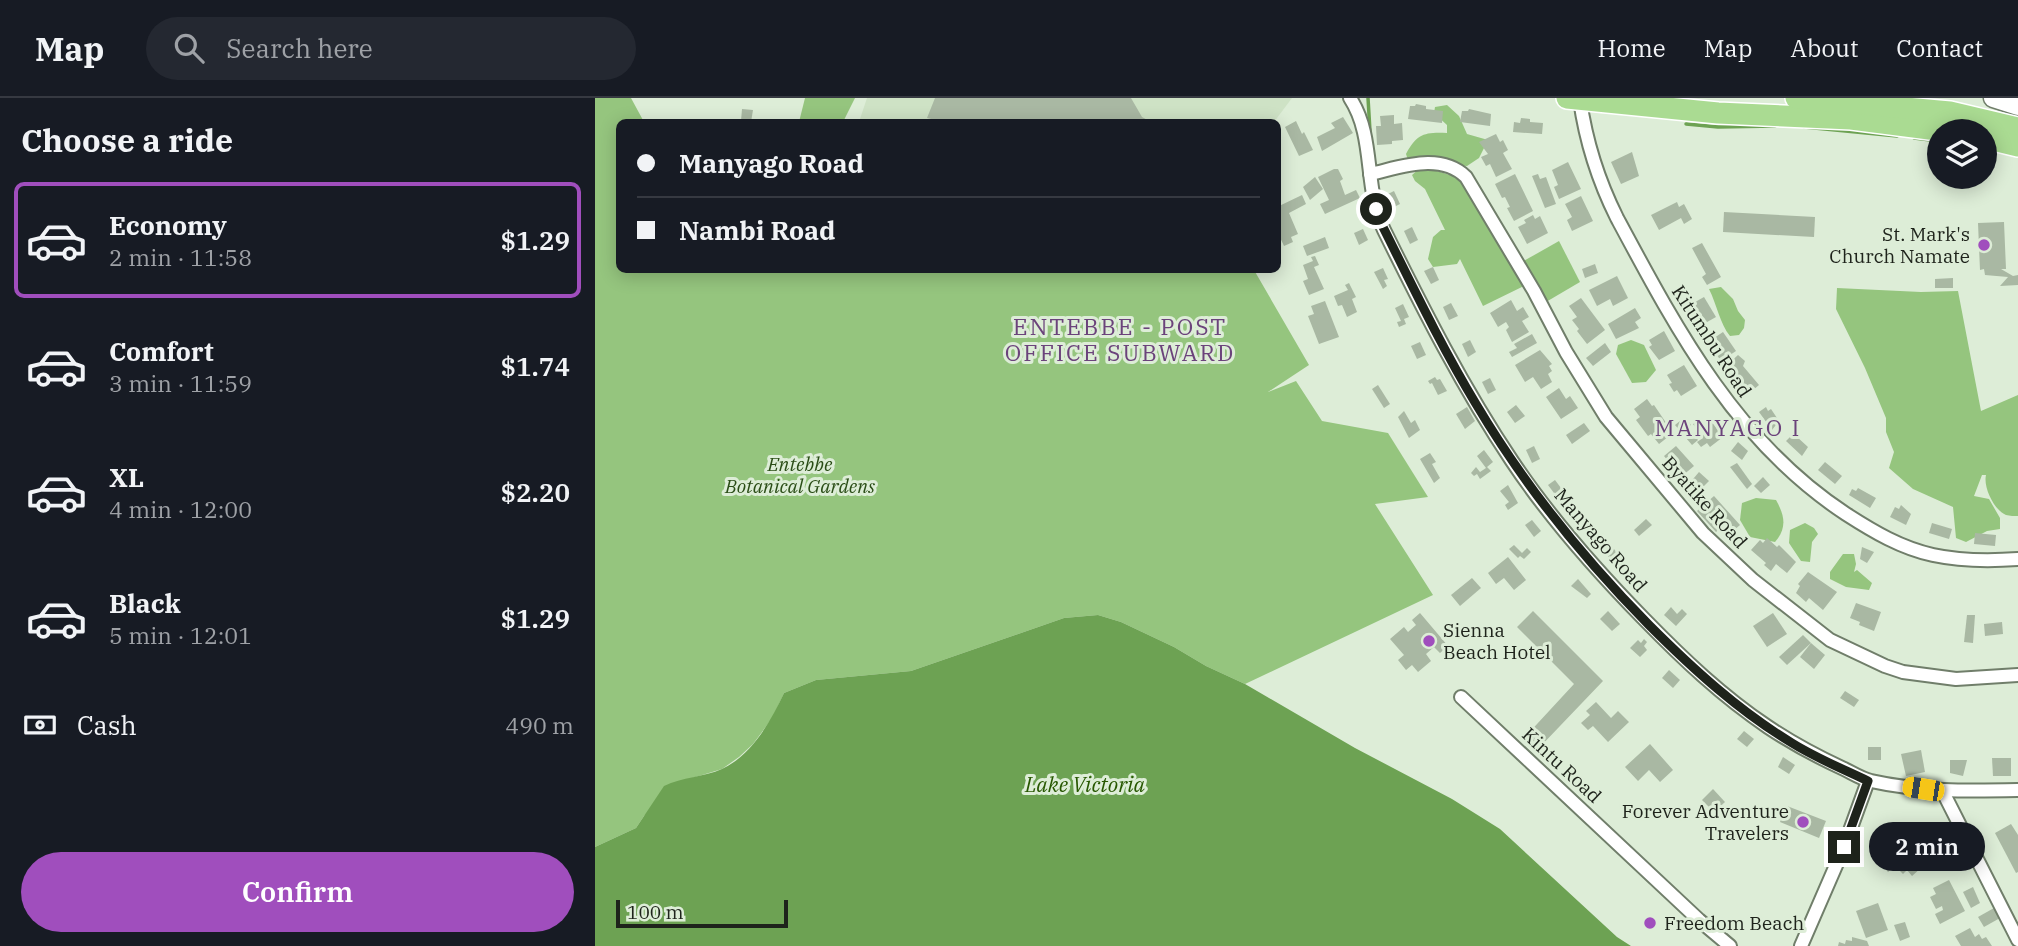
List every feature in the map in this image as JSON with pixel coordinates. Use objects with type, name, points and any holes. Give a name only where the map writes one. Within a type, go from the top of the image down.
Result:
[{"type":"highway","points":[[1796,98],[1950,112],[2018,128]]},
{"type":"highway","points":[[1574,99],[1718,113],[1851,120],[1927,129]]},
{"type":"highway","points":[[1997,141],[2018,146]]},
{"type":"main road","points":[[1993,98],[2018,106]]},
{"type":"street","name":"Manyago Road","points":[[1350,99],[1365,131],[1372,192],[1382,225],[1476,406],[1513,463],[1580,550],[1635,610],[1714,687],[1793,744],[1868,781],[1943,792],[2018,790]]},
{"type":"street","name":"Kitumbu Road","points":[[1574,99],[1607,199],[1680,334],[1722,395],[1760,441],[1826,501],[1883,538],[1933,555],[1986,560],[2018,559]]},
{"type":"street","name":"Byatike Road","points":[[1370,174],[1433,163],[1449,164],[1466,177],[1606,417],[1703,533],[1791,611],[1830,640],[1850,651],[1903,672],[1956,679],[2018,675]]},
{"type":"street","name":"Kintu Road","points":[[1461,697],[1730,946]]},
{"type":"street","points":[[1801,946],[1844,847],[1868,781]]},
{"type":"street","points":[[1943,792],[2018,940]]},
{"type":"shaded area","points":[[867,98],[1292,98],[1276,119],[860,119]]},
{"type":"green space","name":"Entebbe Botanical Gardens","points":[[595,98],[631,98],[642,119],[616,119],[616,273],[1256,273],[1309,365],[1268,392],[1296,381],[1322,421],[1388,433],[1428,497],[1375,504],[1433,595],[1245,684],[1121,622],[1098,615],[1064,618],[911,671],[816,680],[784,693],[773,717],[753,744],[739,757],[722,769],[689,779],[644,816],[636,828],[595,847]]},
{"type":"green space","points":[[805,98],[855,98],[844,119],[800,119]]},
{"type":"green space","points":[[1447,105],[1459,116],[1467,134],[1488,140],[1479,158],[1467,166],[1409,163],[1406,154],[1418,138],[1432,133],[1447,133],[1447,125],[1434,113],[1435,107]]},
{"type":"green space","points":[[1419,169],[1434,170],[1462,179],[1526,285],[1483,306],[1460,259],[1457,264],[1433,267],[1428,259],[1433,237],[1445,230],[1425,189],[1412,175]]},
{"type":"green space","points":[[1559,241],[1580,282],[1546,302],[1522,262]]},
{"type":"green space","points":[[1721,287],[1733,299],[1745,320],[1739,335],[1730,336],[1709,289]]},
{"type":"green space","points":[[1837,288],[1958,291],[1981,411],[2018,395],[2018,516],[2006,515],[1997,508],[1988,492],[1986,475],[1982,475],[1974,496],[1989,499],[2000,518],[2000,529],[1987,531],[1966,542],[1956,538],[1953,507],[1913,489],[1889,468],[1894,452],[1886,432],[1886,418],[1836,309]]},
{"type":"green space","points":[[1631,340],[1644,345],[1656,370],[1646,382],[1632,383],[1616,354],[1618,345]]},
{"type":"green space","points":[[1756,498],[1776,500],[1779,506],[1783,527],[1775,542],[1750,537],[1740,520],[1742,503]]},
{"type":"green space","points":[[1805,523],[1818,534],[1812,542],[1810,562],[1801,561],[1789,543],[1790,530]]},
{"type":"green space","points":[[1843,554],[1854,554],[1854,572],[1857,570],[1872,583],[1869,590],[1846,587],[1830,579],[1830,572]]},
{"type":"water","name":"Lake Victoria","points":[[1098,615],[1121,622],[1174,647],[1452,799],[1500,829],[1617,937],[1631,946],[595,946],[595,847],[636,828],[664,786],[722,769],[743,755],[767,726],[784,693],[816,680],[911,671],[1064,618]]},
{"type":"building","points":[[935,98],[1131,98],[1146,119],[931,119],[927,118]]},
{"type":"building","points":[[1410,106],[1426,106],[1426,109],[1443,111],[1442,123],[1408,119]]},
{"type":"building","points":[[742,109],[753,110],[752,119],[741,119]]},
{"type":"building","points":[[1469,109],[1491,114],[1490,126],[1460,122],[1462,111]]},
{"type":"building","points":[[1394,115],[1394,124],[1402,123],[1403,140],[1377,145],[1376,126],[1381,126],[1380,116]]},
{"type":"building","points":[[1343,117],[1353,133],[1322,151],[1317,137],[1335,128],[1331,123]]},
{"type":"building","points":[[1521,118],[1543,123],[1542,134],[1513,132],[1514,122],[1520,123]]},
{"type":"building","points":[[1296,121],[1313,150],[1299,156],[1285,127]]},
{"type":"building","points":[[1496,134],[1508,150],[1503,153],[1512,169],[1496,177],[1490,164],[1486,166],[1481,157],[1488,154],[1479,142]]},
{"type":"building","points":[[1632,152],[1639,176],[1621,184],[1611,162]]},
{"type":"building","points":[[1568,162],[1581,189],[1559,199],[1554,187],[1558,185],[1552,170]]},
{"type":"building","points":[[1338,169],[1343,179],[1340,181],[1345,195],[1356,190],[1360,198],[1325,214],[1320,204],[1329,200],[1318,177]]},
{"type":"building","points":[[1515,174],[1533,211],[1514,221],[1505,197],[1502,198],[1495,184]]},
{"type":"building","points":[[1538,174],[1540,179],[1546,177],[1556,204],[1545,208],[1532,176]]},
{"type":"building","points":[[1315,177],[1323,189],[1310,200],[1303,187]]},
{"type":"building","points":[[1394,191],[1400,204],[1392,208],[1386,195]]},
{"type":"building","points":[[1302,195],[1306,204],[1289,213],[1298,234],[1291,237],[1293,242],[1284,246],[1281,240],[1281,205]]},
{"type":"building","points":[[1581,196],[1593,221],[1572,231],[1567,220],[1572,217],[1565,204]]},
{"type":"building","points":[[1677,202],[1679,207],[1684,204],[1692,219],[1684,224],[1681,218],[1659,230],[1651,215]]},
{"type":"building","points":[[1724,212],[1815,217],[1814,237],[1723,232]]},
{"type":"building","points":[[1533,215],[1535,219],[1540,216],[1548,233],[1527,244],[1518,227]]},
{"type":"building","points":[[2004,222],[2006,269],[2001,269],[2013,276],[2018,275],[2018,285],[2000,286],[2008,277],[1985,275],[1984,269],[1980,270],[1978,223]]},
{"type":"building","points":[[1412,227],[1418,240],[1410,244],[1404,231]]},
{"type":"building","points":[[1363,229],[1368,240],[1359,245],[1354,233]]},
{"type":"building","points":[[1325,237],[1329,248],[1307,256],[1303,246]]},
{"type":"building","points":[[1702,243],[1721,277],[1707,285],[1702,277],[1706,274],[1692,248]]},
{"type":"building","points":[[1315,256],[1319,265],[1314,267],[1324,289],[1309,295],[1303,281],[1308,279],[1303,265],[1313,261],[1311,257]]},
{"type":"building","points":[[1595,264],[1598,273],[1585,278],[1582,269]]},
{"type":"building","points":[[1433,267],[1439,280],[1431,284],[1424,271]]},
{"type":"building","points":[[1383,268],[1388,279],[1384,280],[1387,286],[1383,289],[1374,272]]},
{"type":"building","points":[[1617,276],[1628,298],[1613,306],[1610,299],[1597,306],[1589,290]]},
{"type":"building","points":[[1953,278],[1953,288],[1935,288],[1935,279]]},
{"type":"building","points":[[1349,283],[1356,297],[1352,299],[1357,312],[1347,317],[1334,296],[1348,290],[1345,285]]},
{"type":"building","points":[[1704,297],[1716,317],[1700,326],[1688,306]]},
{"type":"building","points":[[1581,298],[1605,330],[1587,344],[1577,331],[1579,329],[1572,320],[1577,317],[1569,306]]},
{"type":"building","points":[[1511,300],[1517,311],[1523,307],[1529,317],[1522,321],[1529,332],[1512,342],[1506,330],[1509,327],[1506,322],[1498,327],[1490,313]]},
{"type":"building","points":[[1325,301],[1339,337],[1319,344],[1308,316],[1314,314],[1311,306]]},
{"type":"building","points":[[1451,303],[1458,316],[1449,320],[1443,307]]},
{"type":"building","points":[[1403,304],[1409,317],[1404,319],[1406,324],[1399,327],[1397,322],[1401,321],[1395,308]]},
{"type":"building","points":[[1635,308],[1641,318],[1635,322],[1639,328],[1616,339],[1608,324]]},
{"type":"building","points":[[1664,331],[1675,351],[1659,360],[1649,347],[1652,345],[1649,340]]},
{"type":"building","points":[[1723,332],[1736,351],[1721,361],[1708,342]]},
{"type":"building","points":[[1532,334],[1537,343],[1512,357],[1509,352],[1517,348],[1514,344]]},
{"type":"building","points":[[1470,340],[1476,352],[1468,357],[1462,344]]},
{"type":"building","points":[[1420,342],[1426,355],[1417,359],[1411,346]]},
{"type":"building","points":[[1605,343],[1611,352],[1593,366],[1586,358]]},
{"type":"building","points":[[1540,350],[1552,364],[1549,366],[1552,371],[1548,374],[1552,382],[1541,389],[1533,377],[1525,382],[1515,365]]},
{"type":"building","points":[[1738,355],[1745,361],[1743,366],[1759,385],[1747,395],[1730,376],[1736,370],[1734,368],[1727,374],[1723,369]]},
{"type":"building","points":[[1684,365],[1697,386],[1681,396],[1677,390],[1674,392],[1667,375]]},
{"type":"building","points":[[1435,377],[1440,379],[1447,391],[1438,395],[1428,381]]},
{"type":"building","points":[[1490,378],[1496,390],[1488,394],[1482,382]]},
{"type":"building","points":[[1378,385],[1390,404],[1384,408],[1372,389]]},
{"type":"building","points":[[1559,388],[1566,399],[1570,396],[1578,408],[1561,419],[1546,397]]},
{"type":"building","points":[[1647,399],[1673,433],[1659,444],[1651,434],[1648,436],[1636,420],[1640,417],[1634,409]]},
{"type":"building","points":[[1516,405],[1525,416],[1515,423],[1507,412]]},
{"type":"building","points":[[1467,407],[1475,421],[1465,429],[1456,414]]},
{"type":"building","points":[[1766,407],[1768,411],[1771,409],[1779,421],[1772,430],[1759,412]]},
{"type":"building","points":[[1404,411],[1411,423],[1415,420],[1420,430],[1409,438],[1398,417]]},
{"type":"building","points":[[1685,417],[1691,425],[1688,428],[1698,440],[1692,445],[1675,425]]},
{"type":"building","points":[[1698,421],[1703,427],[1711,421],[1723,437],[1710,447],[1707,443],[1701,447],[1697,442],[1703,438],[1693,424]]},
{"type":"building","points":[[1584,423],[1590,431],[1572,444],[1566,435]]},
{"type":"building","points":[[1791,436],[1794,439],[1796,436],[1808,447],[1802,456],[1786,441]]},
{"type":"building","points":[[1738,442],[1748,451],[1742,460],[1731,451]]},
{"type":"building","points":[[1534,446],[1540,459],[1532,463],[1526,450]]},
{"type":"building","points":[[1676,446],[1694,466],[1682,476],[1679,473],[1676,476],[1666,465],[1669,462],[1664,456]]},
{"type":"building","points":[[1484,450],[1493,462],[1487,467],[1491,471],[1480,479],[1477,474],[1474,476],[1471,473],[1476,467],[1480,472],[1486,468],[1477,456]]},
{"type":"building","points":[[1430,453],[1436,462],[1432,464],[1440,478],[1434,483],[1420,459]]},
{"type":"building","points":[[1825,462],[1842,476],[1835,484],[1818,470]]},
{"type":"building","points":[[1737,463],[1752,484],[1747,489],[1730,467]]},
{"type":"building","points":[[1699,472],[1709,481],[1697,493],[1688,485]]},
{"type":"building","points":[[1763,477],[1770,485],[1761,493],[1754,486]]},
{"type":"building","points":[[1555,480],[1564,492],[1557,497],[1548,485]]},
{"type":"building","points":[[1508,485],[1518,503],[1508,510],[1505,505],[1509,502],[1500,491]]},
{"type":"building","points":[[1858,488],[1876,498],[1870,508],[1849,495],[1852,489],[1856,491]]},
{"type":"building","points":[[1714,496],[1740,525],[1733,531],[1726,523],[1716,532],[1697,511]]},
{"type":"building","points":[[1901,505],[1911,514],[1906,525],[1890,517],[1895,507],[1899,509]]},
{"type":"building","points":[[1579,512],[1588,524],[1581,529],[1572,517]]},
{"type":"building","points":[[1646,519],[1652,525],[1639,536],[1634,530]]},
{"type":"building","points":[[1532,520],[1541,531],[1534,537],[1525,525]]},
{"type":"building","points":[[1932,523],[1952,529],[1949,539],[1929,533]]},
{"type":"building","points":[[1975,533],[1996,535],[1995,546],[1974,544]]},
{"type":"building","points":[[1767,538],[1777,547],[1779,545],[1796,562],[1787,573],[1776,564],[1771,571],[1751,550],[1760,540],[1763,543]]},
{"type":"building","points":[[1514,545],[1522,553],[1527,548],[1531,552],[1524,559],[1520,556],[1518,558],[1509,549]]},
{"type":"building","points":[[1862,547],[1874,552],[1867,563],[1860,559]]},
{"type":"building","points":[[1614,549],[1623,561],[1616,566],[1607,555]]},
{"type":"building","points":[[1508,557],[1526,580],[1514,590],[1504,578],[1496,584],[1488,573]]},
{"type":"building","points":[[1808,572],[1837,592],[1823,610],[1809,598],[1806,602],[1796,593],[1800,586],[1798,584]]},
{"type":"building","points":[[1472,578],[1481,588],[1460,606],[1451,595]]},
{"type":"building","points":[[1578,579],[1591,594],[1587,598],[1571,586]]},
{"type":"building","points":[[1856,603],[1881,612],[1874,631],[1850,618]]},
{"type":"building","points":[[1671,607],[1677,614],[1682,609],[1687,614],[1676,626],[1664,615]]},
{"type":"building","points":[[1533,611],[1603,681],[1538,749],[1525,737],[1574,684],[1517,627]]},
{"type":"building","points":[[1608,611],[1620,624],[1612,631],[1600,619]]},
{"type":"building","points":[[1420,613],[1448,646],[1440,653],[1434,647],[1426,654],[1431,661],[1418,672],[1412,665],[1406,670],[1398,660],[1404,655],[1390,639],[1404,627],[1408,632],[1416,625],[1412,620]]},
{"type":"building","points":[[1773,613],[1787,634],[1767,647],[1753,626]]},
{"type":"building","points":[[1967,615],[1975,615],[1973,643],[1964,642]]},
{"type":"building","points":[[2002,622],[2003,634],[1985,636],[1984,624]]},
{"type":"building","points":[[1803,635],[1811,643],[1787,665],[1779,657]]},
{"type":"building","points":[[1644,639],[1647,642],[1644,646],[1647,650],[1640,657],[1630,648],[1638,640],[1641,643]]},
{"type":"building","points":[[1811,643],[1825,655],[1814,669],[1800,657]]},
{"type":"building","points":[[1669,670],[1680,680],[1673,688],[1662,678]]},
{"type":"building","points":[[1845,691],[1859,700],[1854,707],[1840,698]]},
{"type":"building","points":[[1596,702],[1611,718],[1618,711],[1629,722],[1608,742],[1593,726],[1588,730],[1581,723],[1590,715],[1586,711]]},
{"type":"building","points":[[1744,731],[1754,739],[1747,747],[1737,739]]},
{"type":"building","points":[[1650,744],[1673,770],[1660,782],[1649,770],[1638,781],[1625,767]]},
{"type":"building","points":[[1868,747],[1881,747],[1881,760],[1868,760]]},
{"type":"building","points":[[1921,750],[1925,772],[1906,776],[1901,754]]},
{"type":"building","points":[[1783,757],[1795,765],[1789,774],[1778,767]]},
{"type":"building","points":[[1992,758],[2011,758],[2011,776],[1993,776]]},
{"type":"building","points":[[1950,760],[1967,760],[1963,776],[1950,773]]},
{"type":"building","points":[[1713,789],[1725,802],[1714,812],[1702,800]]},
{"type":"building","name":"Forever Adventure Travelers","points":[[1787,806],[1826,821],[1819,838],[1780,822]]},
{"type":"building","points":[[2011,824],[2018,835],[2016,873],[1995,833]]},
{"type":"building","points":[[1946,828],[1961,834],[1953,855],[1938,849]]},
{"type":"building","points":[[1891,836],[1895,841],[1898,838],[1905,845],[1907,843],[1915,851],[1912,853],[1922,867],[1912,876],[1907,870],[1903,874],[1895,866],[1888,872],[1882,865],[1888,860],[1878,847]]},
{"type":"building","points":[[1949,880],[1965,911],[1940,924],[1935,914],[1943,910],[1942,906],[1936,909],[1930,897],[1936,894],[1933,888]]},
{"type":"building","points":[[1973,887],[1980,903],[1971,908],[1963,892]]},
{"type":"building","points":[[1878,903],[1888,930],[1866,938],[1856,911]]},
{"type":"building","points":[[1994,908],[2000,918],[1984,927],[1978,917]]},
{"type":"building","points":[[1905,922],[1910,937],[1900,941],[1894,925]]},
{"type":"building","points":[[1970,928],[1975,937],[1979,934],[1982,939],[1986,937],[1992,946],[1961,946],[1955,936]]},
{"type":"building","points":[[1852,937],[1867,941],[1869,946],[1838,946],[1839,942],[1845,944],[1846,940],[1852,941]]},
{"type":"waterway","points":[[1368,98],[1370,131]]},
{"type":"waterway","points":[[1686,124],[1718,127],[1775,126]]},
{"type":"waterway","points":[[1804,127],[1897,136]]},
{"type":"waterway","points":[[1914,138],[1927,140]]},
{"type":"place","name":"St. Mark's Church Namate","points":[[1984,245]]},
{"type":"place","name":"Sienna Beach Hotel","points":[[1429,641]]},
{"type":"place","name":"Forever Adventure Travelers","points":[[1803,822]]},
{"type":"place","name":"Freedom Beach","points":[[1650,923]]},
{"type":"district","name":"ENTEBBE - POST OFFICE SUBWARD","points":[[1120,339]]},
{"type":"district","name":"MANYAGO I","points":[[1728,427]]},
{"type":"route","points":[[1376,209],[1443,346],[1476,406],[1544,506],[1602,576],[1714,687],[1793,744],[1868,781],[1844,847]]}]
